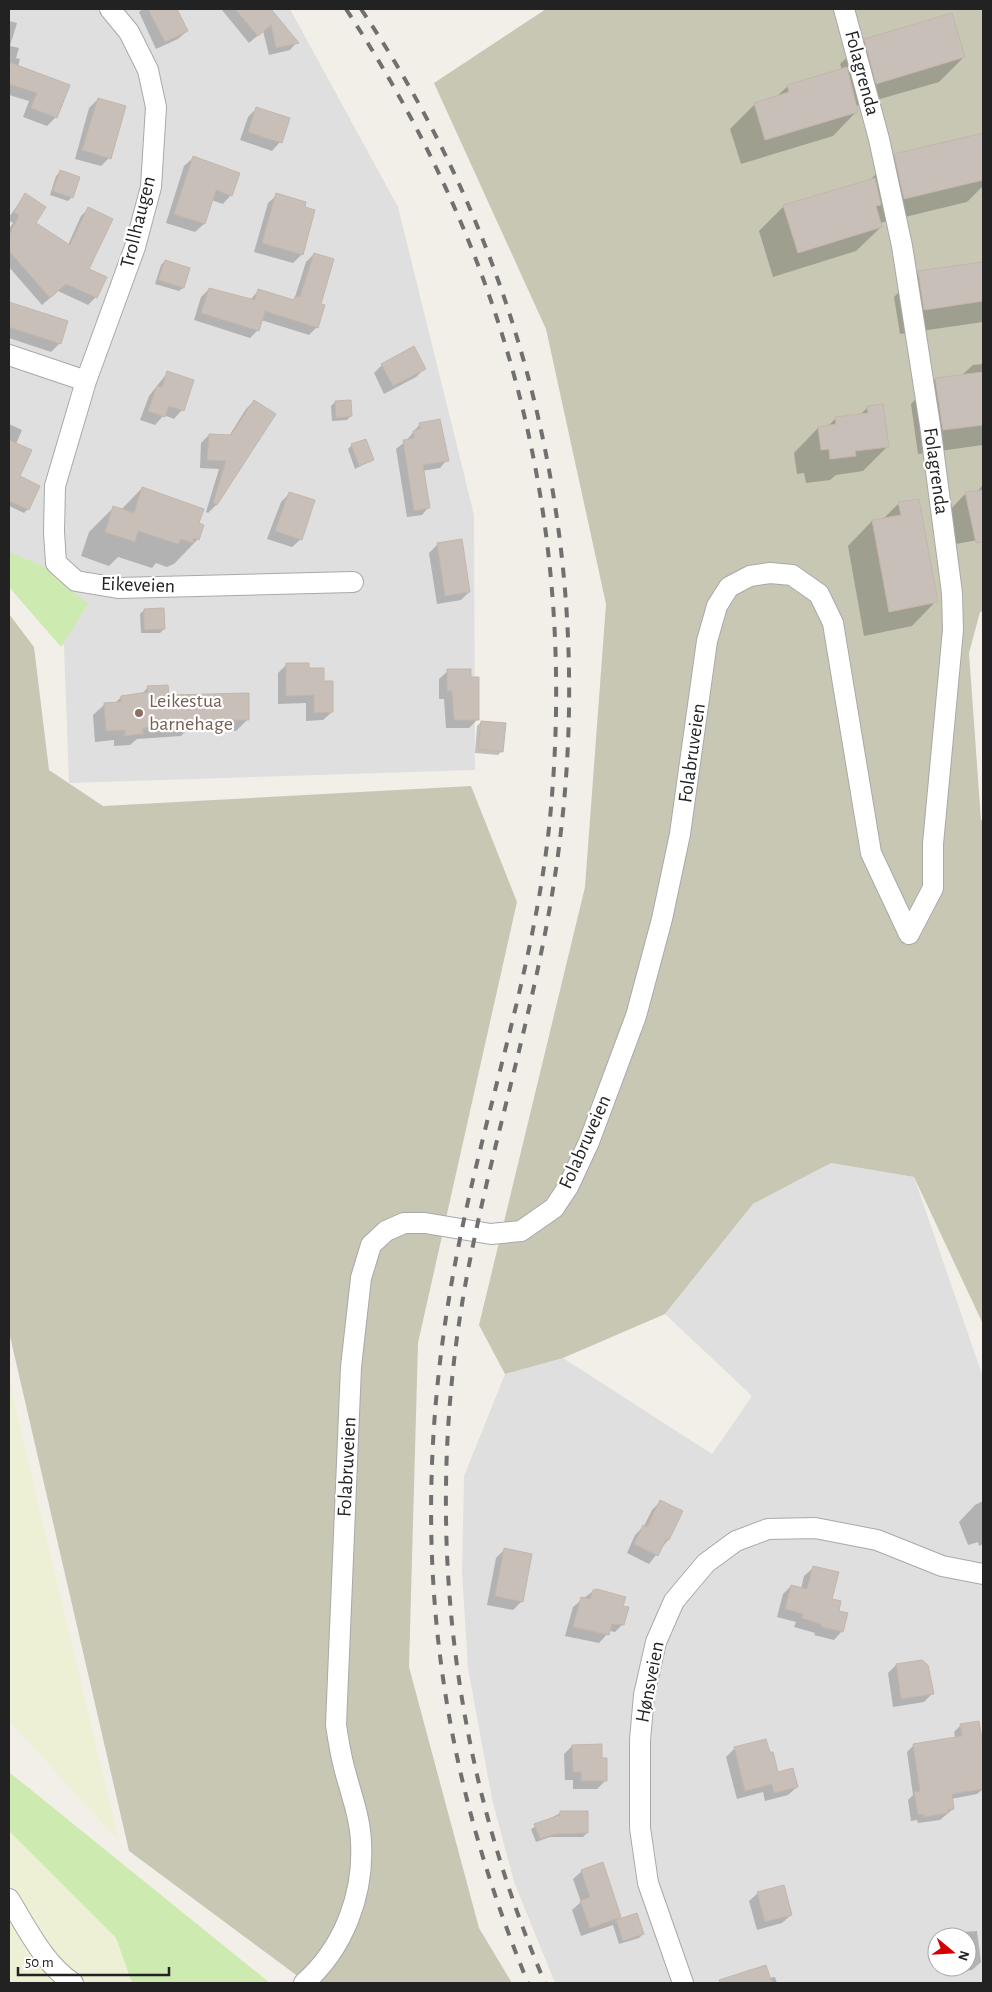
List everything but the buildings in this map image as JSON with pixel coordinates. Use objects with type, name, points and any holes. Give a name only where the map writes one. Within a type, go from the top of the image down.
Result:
[{"type":"street","name":"Trollhaugen","points":[[86,381],[135,247],[152,178],[156,107],[148,70],[129,32],[110,9]]},
{"type":"street","name":"Folagrenda","points":[[844,9],[879,139],[902,246],[930,425],[952,593],[952,630],[934,844],[934,888],[909,934]]},
{"type":"street","points":[[9,356],[86,381]]},
{"type":"street","name":"Eikeveien","points":[[86,381],[55,486],[54,532],[56,563],[76,581],[118,588],[353,582]]},
{"type":"street","name":"Folabruveien","points":[[304,1983],[316,1973],[338,1944],[352,1912],[361,1875],[361,1841],[356,1808],[343,1763],[336,1725],[351,1367],[361,1278],[365,1261],[371,1245],[386,1231],[404,1223],[425,1223],[491,1234],[521,1231],[554,1208],[568,1187],[589,1142],[636,1016],[662,919],[680,834],[707,641],[717,606],[729,587],[750,576],[770,573],[792,575],[819,594],[833,623],[871,853],[909,934]]},
{"type":"street","name":"Hønsveien","points":[[682,1983],[648,1883],[640,1828],[640,1740],[644,1696],[656,1642],[674,1602],[706,1563],[736,1541],[768,1529],[815,1528],[877,1540],[942,1566],[983,1574]]},
{"type":"street","points":[[9,1899],[33,1939],[61,1975],[73,1983]]},
{"type":"shaded area","points":[[9,9],[290,9],[398,207],[474,515],[475,770],[69,783],[64,646],[9,580]]},
{"type":"shaded area","points":[[546,9],[983,9],[983,611],[980,612],[969,653],[981,820],[983,821],[983,1324],[914,1177],[831,1163],[753,1204],[665,1314],[563,1358],[505,1374],[479,1325],[585,887],[606,604],[546,329],[434,83]]},
{"type":"shaded area","points":[[9,614],[34,647],[49,770],[103,806],[471,786],[517,902],[418,1343],[409,1667],[479,1928],[512,1983],[307,1983],[129,1851],[9,1332]]},
{"type":"shaded area","points":[[831,1163],[914,1177],[983,1377],[983,1983],[555,1983],[514,1882],[492,1799],[468,1668],[462,1573],[464,1476],[505,1374],[563,1358],[712,1454],[752,1396],[665,1314],[753,1204]]},
{"type":"shaded area","points":[[9,1377],[23,1440],[119,1841],[9,1721]]},
{"type":"shaded area","points":[[9,1831],[116,1938],[132,1983],[9,1983]]},
{"type":"green space","points":[[9,552],[43,566],[88,604],[61,647],[9,587]]},
{"type":"green space","points":[[9,1772],[270,1983],[132,1983],[116,1938],[9,1831]]},
{"type":"railway","points":[[346,9],[403,104],[451,200],[490,299],[521,401],[542,504],[553,610],[556,718],[549,828],[533,929],[473,1179],[462,1229],[445,1327],[434,1423],[431,1518],[435,1612],[447,1704],[466,1797],[493,1890],[528,1983]]},
{"type":"railway","points":[[361,9],[418,102],[466,200],[506,302],[536,406],[556,513],[567,621],[569,730],[560,839],[543,945],[470,1260],[455,1352],[447,1444],[446,1536],[452,1627],[465,1718],[485,1808],[512,1896],[545,1983]]},
{"type":"place","name":"Leikestua barnehage","points":[[139,713]]}]
